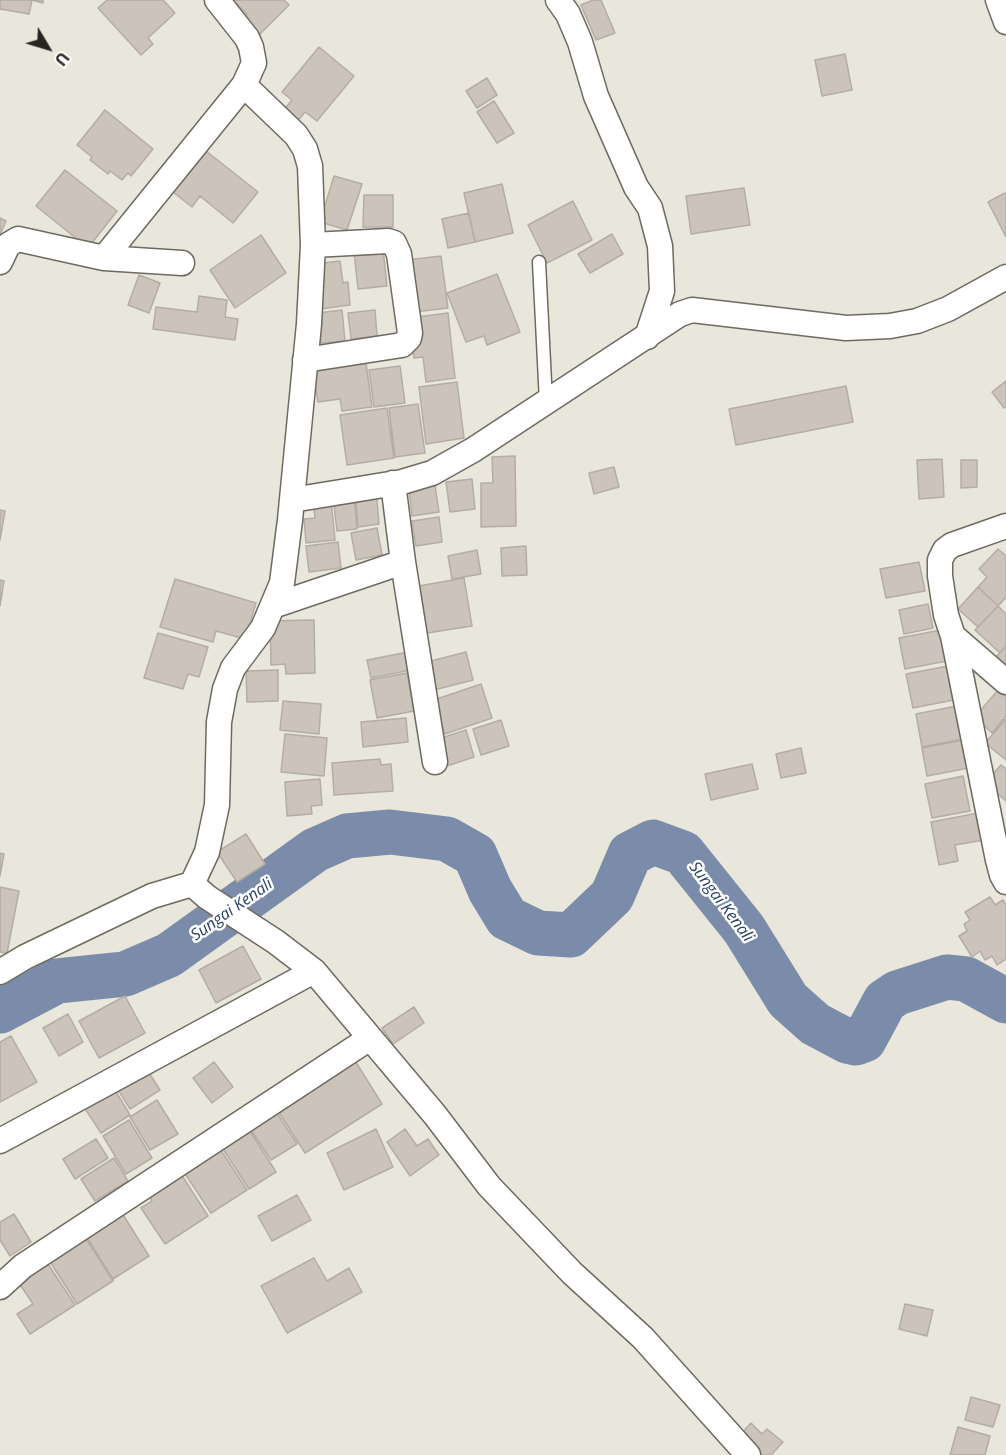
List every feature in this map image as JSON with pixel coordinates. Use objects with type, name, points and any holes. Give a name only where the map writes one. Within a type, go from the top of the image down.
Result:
[{"type":"street","points":[[104,258],[243,85],[254,63],[247,38],[217,0]]},
{"type":"street","points":[[558,0],[568,14],[576,33],[596,96],[636,187],[650,208],[660,246],[663,279],[658,306],[647,337]]},
{"type":"street","points":[[998,0],[1006,22]]},
{"type":"street","points":[[200,890],[217,805],[219,722],[225,689],[233,668],[263,628],[282,583],[292,500],[314,245],[310,166],[305,150],[296,135],[243,85]]},
{"type":"street","points":[[0,262],[8,245],[18,239],[104,258],[182,263]]},
{"type":"street","points":[[305,360],[402,345],[409,338],[410,333],[399,255],[394,243],[388,241],[314,245]]},
{"type":"street","points":[[292,500],[393,483],[432,473],[447,466],[680,314],[700,310],[846,328],[890,326],[917,321],[948,309],[1006,277]]},
{"type":"street","points":[[393,483],[403,562],[435,762]]},
{"type":"street","points":[[1004,865],[953,636],[946,615],[940,560],[945,550],[952,544],[1005,524],[1006,526]]},
{"type":"street","points":[[273,606],[403,562]]},
{"type":"street","points":[[953,636],[1006,682]]},
{"type":"street","points":[[0,972],[25,957],[152,896],[200,890],[314,971],[435,1114],[489,1186],[572,1273],[643,1338],[748,1455]]},
{"type":"street","points":[[0,1141],[314,971]]},
{"type":"street","points":[[0,1287],[23,1266],[370,1038]]},
{"type":"lane","points":[[539,262],[546,402]]},
{"type":"building","points":[[0,0],[32,0],[29,14],[0,9]]},
{"type":"building","points":[[107,0],[163,0],[175,13],[148,38],[153,44],[141,55],[98,8]]},
{"type":"building","points":[[232,0],[284,0],[289,5],[258,36],[241,20],[247,14]]},
{"type":"building","points":[[593,0],[601,0],[615,33],[596,40],[581,5]]},
{"type":"building","points":[[319,47],[354,76],[317,121],[305,112],[295,124],[281,113],[292,100],[282,92]]},
{"type":"building","points":[[845,54],[852,90],[822,96],[815,60]]},
{"type":"building","points":[[487,78],[497,95],[477,108],[466,91]]},
{"type":"building","points":[[494,101],[514,133],[497,143],[477,112]]},
{"type":"building","points":[[105,110],[153,149],[131,176],[128,173],[122,180],[110,171],[108,174],[90,160],[92,157],[77,145]]},
{"type":"building","points":[[201,147],[258,192],[233,223],[200,196],[192,207],[168,188]]},
{"type":"building","points":[[65,170],[117,211],[88,248],[36,206]]},
{"type":"building","points":[[334,176],[362,184],[347,230],[320,222]]},
{"type":"building","points":[[502,184],[513,233],[475,242],[464,193]]},
{"type":"building","points":[[744,188],[750,225],[691,234],[686,196]]},
{"type":"building","points":[[1006,194],[1006,237],[988,202]]},
{"type":"building","points":[[364,195],[393,195],[393,227],[363,227]]},
{"type":"building","points":[[573,201],[592,240],[547,263],[528,225]]},
{"type":"building","points":[[469,213],[475,242],[448,248],[442,219]]},
{"type":"building","points":[[0,218],[6,221],[0,235]]},
{"type":"building","points":[[612,234],[623,254],[590,273],[578,254]]},
{"type":"building","points":[[261,235],[286,273],[235,308],[210,270]]},
{"type":"building","points":[[383,249],[387,286],[358,289],[354,252]]},
{"type":"building","points":[[441,256],[448,308],[414,312],[407,260]]},
{"type":"building","points":[[340,261],[343,283],[348,282],[350,305],[320,309],[315,264]]},
{"type":"building","points":[[497,274],[520,332],[487,345],[484,336],[466,342],[447,293]]},
{"type":"building","points":[[139,275],[160,283],[149,313],[128,305]]},
{"type":"building","points":[[199,296],[227,300],[225,317],[238,319],[235,340],[153,329],[156,307],[197,312]]},
{"type":"building","points":[[342,310],[345,341],[321,343],[317,313]]},
{"type":"building","points":[[375,310],[377,336],[351,339],[348,313]]},
{"type":"building","points":[[448,313],[455,378],[426,382],[423,357],[414,358],[409,318]]},
{"type":"building","points":[[366,363],[372,407],[342,411],[340,399],[318,402],[313,370]]},
{"type":"building","points":[[400,366],[405,403],[374,407],[369,370]]},
{"type":"building","points":[[1006,381],[1006,407],[1004,408],[992,392]]},
{"type":"building","points":[[457,382],[464,438],[426,444],[419,387]]},
{"type":"building","points":[[846,386],[853,422],[736,445],[729,409]]},
{"type":"building","points":[[418,404],[425,453],[395,457],[389,408]]},
{"type":"building","points":[[387,408],[394,458],[347,465],[340,415]]},
{"type":"building","points":[[515,456],[516,526],[481,527],[481,483],[493,483],[492,457]]},
{"type":"building","points":[[942,459],[944,497],[919,499],[917,460]]},
{"type":"building","points":[[961,460],[977,460],[977,487],[961,488]]},
{"type":"building","points":[[614,467],[619,487],[594,494],[589,473]]},
{"type":"building","points":[[472,479],[475,509],[450,512],[446,482]]},
{"type":"building","points":[[435,485],[439,512],[412,516],[409,488]]},
{"type":"building","points":[[376,490],[379,524],[358,527],[355,492]]},
{"type":"building","points":[[354,495],[357,529],[337,531],[333,497]]},
{"type":"building","points":[[331,499],[335,540],[306,543],[304,519],[315,518],[313,501]]},
{"type":"building","points":[[0,510],[5,511],[0,540]]},
{"type":"building","points":[[439,517],[442,542],[416,546],[412,521]]},
{"type":"building","points":[[377,528],[382,555],[356,560],[351,533]]},
{"type":"building","points":[[338,542],[341,568],[309,572],[306,546]]},
{"type":"building","points":[[526,546],[527,575],[502,576],[501,548]]},
{"type":"building","points":[[998,549],[1006,556],[1006,597],[998,606],[978,587],[987,577],[979,569]]},
{"type":"building","points":[[477,550],[481,574],[452,579],[448,556]]},
{"type":"building","points":[[919,562],[925,591],[886,598],[880,569]]},
{"type":"building","points":[[464,578],[472,626],[427,633],[419,586]]},
{"type":"building","points":[[175,579],[256,603],[245,639],[216,631],[213,642],[160,627]]},
{"type":"building","points":[[0,580],[4,581],[0,606]]},
{"type":"building","points":[[978,587],[998,606],[978,627],[958,609]]},
{"type":"building","points":[[928,604],[933,628],[904,634],[899,610]]},
{"type":"building","points":[[998,606],[1006,614],[1006,646],[1000,653],[975,630]]},
{"type":"building","points":[[314,620],[315,673],[286,674],[285,664],[271,665],[270,621]]},
{"type":"building","points":[[941,630],[947,661],[905,669],[899,638]]},
{"type":"building","points":[[158,633],[208,647],[199,677],[188,674],[183,689],[144,678]]},
{"type":"building","points":[[1006,646],[1006,666],[996,657]]},
{"type":"building","points":[[408,652],[411,670],[371,678],[367,660]]},
{"type":"building","points":[[466,652],[473,680],[434,690],[427,662]]},
{"type":"building","points":[[948,666],[954,700],[913,708],[906,674]]},
{"type":"building","points":[[278,670],[278,701],[247,702],[246,671]]},
{"type":"building","points":[[407,673],[414,711],[377,718],[370,680]]},
{"type":"building","points":[[481,684],[492,718],[445,734],[434,700]]},
{"type":"building","points":[[998,690],[1006,697],[1006,716],[992,733],[975,717]]},
{"type":"building","points":[[283,701],[321,704],[319,734],[280,730]]},
{"type":"building","points":[[957,706],[963,739],[922,747],[916,714]]},
{"type":"building","points":[[406,718],[408,742],[363,747],[361,722]]},
{"type":"building","points":[[1006,719],[1006,760],[985,743]]},
{"type":"building","points":[[501,720],[509,746],[481,755],[473,729]]},
{"type":"building","points":[[466,730],[474,757],[441,768],[432,741]]},
{"type":"building","points":[[285,734],[327,738],[324,776],[281,772]]},
{"type":"building","points":[[964,740],[969,768],[927,776],[922,748]]},
{"type":"building","points":[[801,748],[806,773],[781,778],[776,754]]},
{"type":"building","points":[[380,759],[381,765],[391,764],[393,791],[334,795],[332,763]]},
{"type":"building","points":[[752,764],[758,789],[711,800],[705,774]]},
{"type":"building","points":[[1001,765],[1006,769],[1006,801],[985,783]]},
{"type":"building","points":[[963,776],[970,811],[932,818],[925,784]]},
{"type":"building","points":[[320,779],[322,805],[311,806],[312,814],[287,816],[285,782]]},
{"type":"building","points":[[978,813],[984,840],[955,845],[958,861],[939,865],[931,822]]},
{"type":"building","points":[[246,834],[265,864],[237,882],[217,852]]},
{"type":"building","points":[[0,853],[4,854],[0,876]]},
{"type":"building","points":[[0,887],[19,891],[7,953],[0,952]]},
{"type":"building","points":[[990,897],[995,905],[1003,900],[1006,905],[1006,959],[997,965],[992,956],[985,960],[980,951],[972,957],[959,936],[967,931],[964,924],[970,920],[965,912]]},
{"type":"building","points":[[243,946],[261,979],[216,1003],[199,970]]},
{"type":"building","points":[[125,996],[145,1033],[99,1058],[79,1021]]},
{"type":"building","points":[[414,1007],[424,1023],[393,1044],[382,1028]]},
{"type":"building","points":[[68,1014],[83,1042],[59,1056],[43,1028]]},
{"type":"building","points":[[11,1036],[37,1082],[0,1102],[0,1042]]},
{"type":"building","points":[[352,1056],[382,1104],[305,1153],[275,1106]]},
{"type":"building","points":[[214,1062],[233,1087],[212,1103],[193,1078]]},
{"type":"building","points":[[144,1065],[160,1090],[130,1109],[114,1083]]},
{"type":"building","points":[[112,1085],[130,1115],[101,1133],[82,1104]]},
{"type":"building","points":[[157,1100],[178,1134],[150,1150],[130,1117]]},
{"type":"building","points":[[273,1107],[297,1144],[271,1160],[247,1124]]},
{"type":"building","points":[[129,1120],[152,1158],[126,1174],[103,1136]]},
{"type":"building","points":[[246,1125],[276,1172],[249,1189],[219,1143]]},
{"type":"building","points":[[376,1129],[393,1167],[344,1190],[327,1153]]},
{"type":"building","points":[[405,1129],[417,1146],[428,1139],[439,1155],[410,1176],[387,1142]]},
{"type":"building","points":[[96,1139],[108,1158],[75,1179],[63,1159]]},
{"type":"building","points":[[218,1146],[247,1190],[211,1213],[182,1169]]},
{"type":"building","points":[[114,1158],[128,1181],[95,1201],[81,1179]]},
{"type":"building","points":[[179,1171],[208,1216],[165,1244],[141,1208],[152,1201],[147,1192]]},
{"type":"building","points":[[297,1195],[311,1220],[272,1241],[258,1216]]},
{"type":"building","points":[[120,1210],[149,1256],[113,1279],[84,1233]]},
{"type":"building","points":[[14,1214],[31,1242],[10,1256],[0,1240],[0,1222]]},
{"type":"building","points":[[85,1237],[113,1281],[77,1304],[49,1260]]},
{"type":"building","points":[[314,1258],[327,1281],[349,1268],[362,1292],[287,1333],[261,1286]]},
{"type":"building","points":[[48,1264],[75,1305],[30,1334],[17,1314],[33,1304],[19,1283]]},
{"type":"building","points":[[905,1304],[933,1310],[927,1336],[899,1329]]},
{"type":"building","points":[[971,1397],[1000,1405],[993,1427],[965,1420]]},
{"type":"building","points":[[751,1423],[762,1434],[767,1429],[783,1442],[771,1455],[758,1455],[738,1437]]},
{"type":"building","points":[[958,1427],[990,1436],[985,1455],[950,1455]]},
{"type":"waterway","name":"Sungai Kenali","points":[[0,1011],[57,981],[125,974],[169,955],[315,850],[347,836],[390,832],[447,839],[475,855],[490,890],[507,918],[538,933],[571,935],[612,896],[630,854],[653,842],[683,853],[744,929],[788,1000],[815,1024],[847,1041],[856,1043],[864,1040],[885,1001],[897,993],[947,977],[966,979],[1006,1001]]}]
